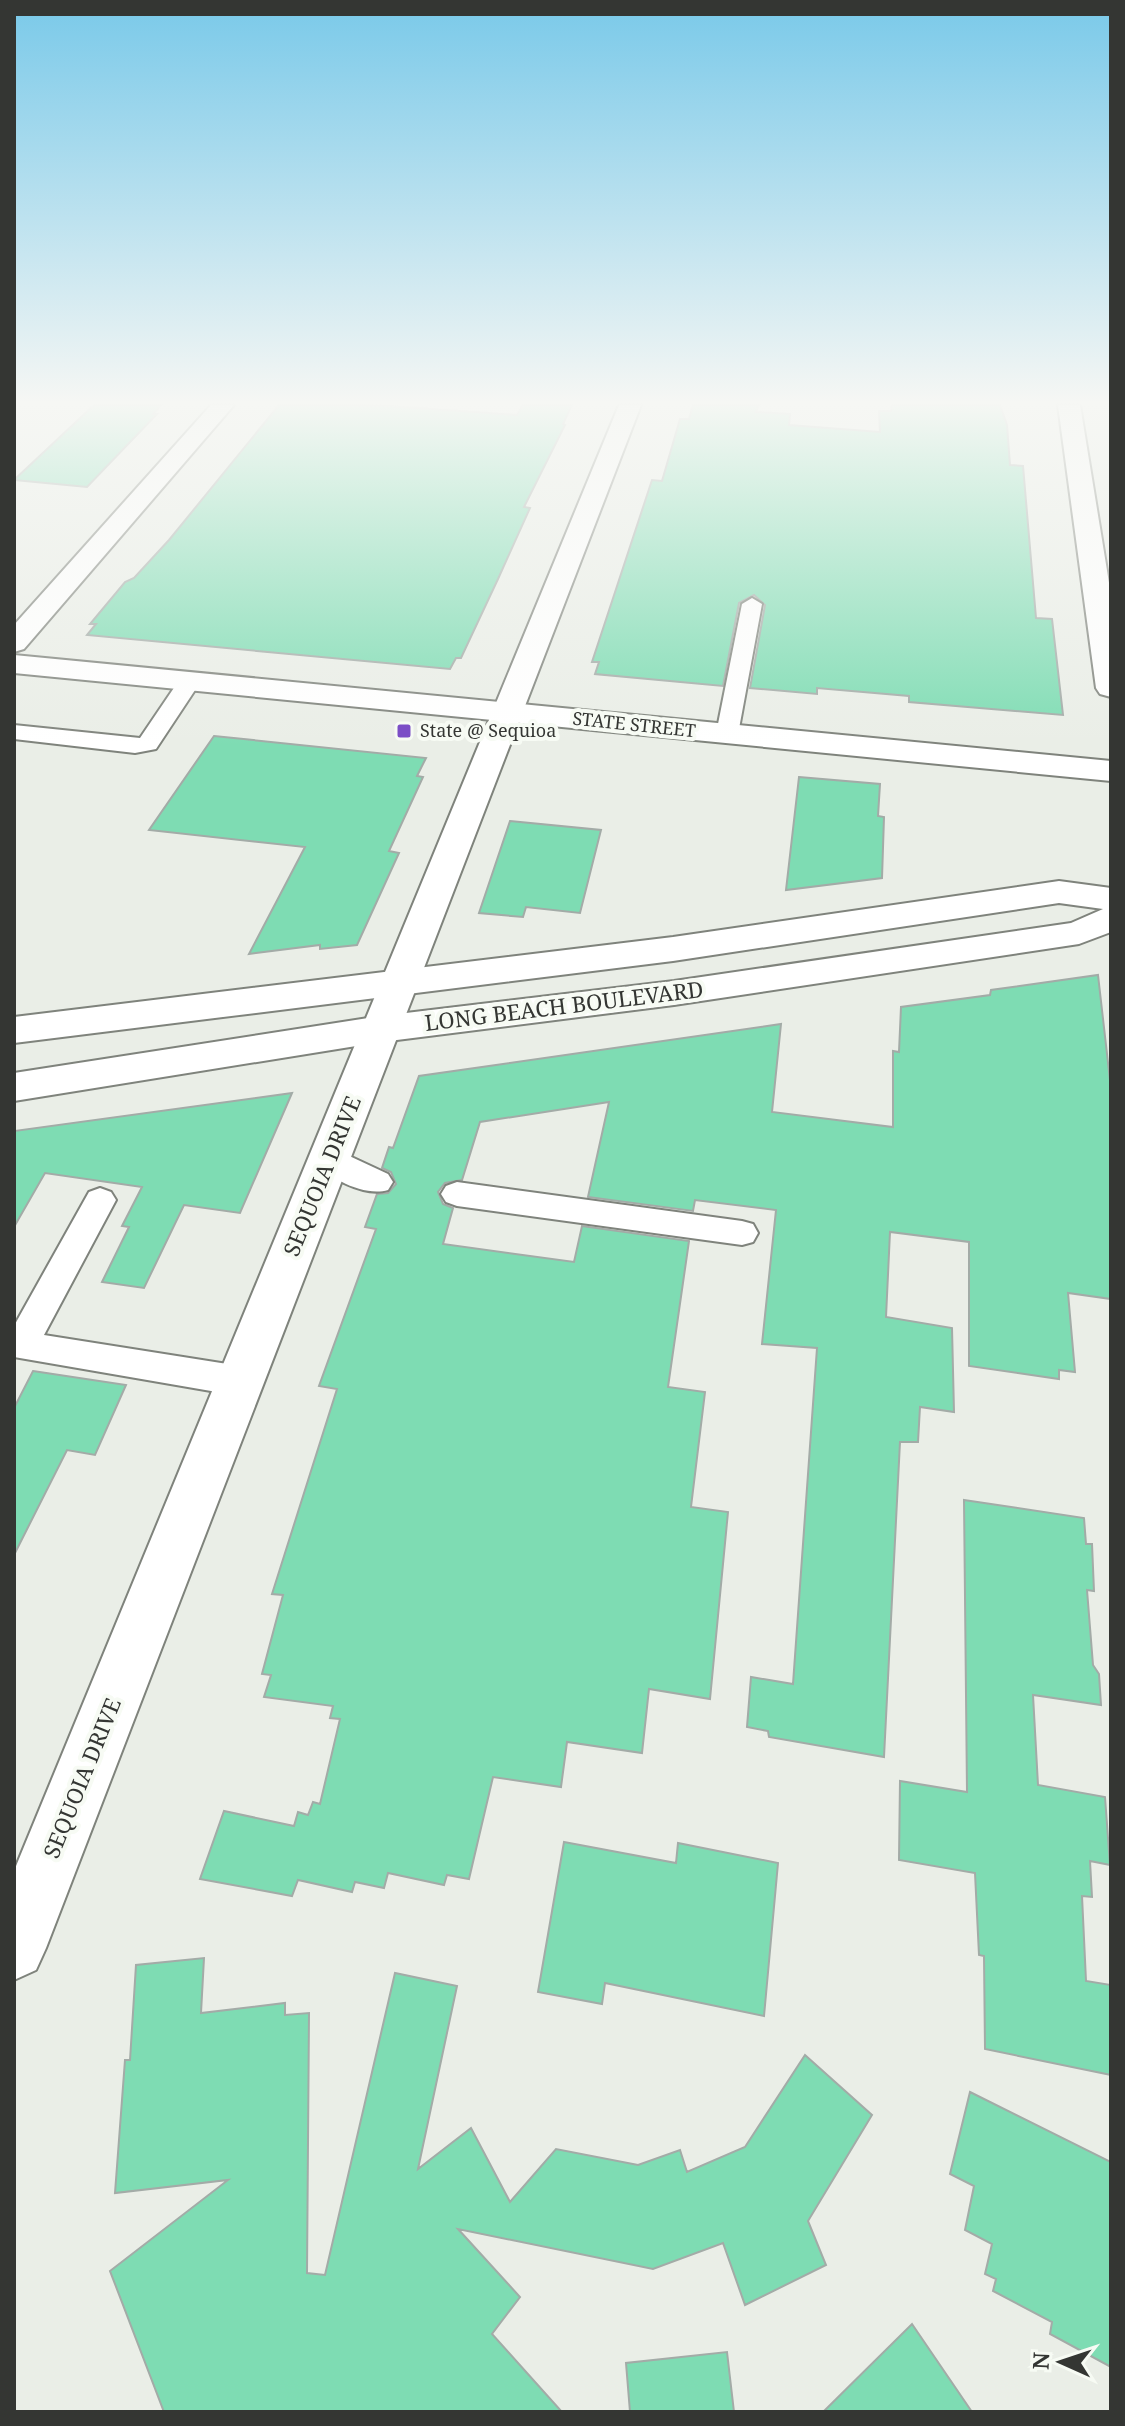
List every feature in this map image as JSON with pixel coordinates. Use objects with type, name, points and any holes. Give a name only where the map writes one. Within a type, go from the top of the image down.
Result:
[{"type":"street","points":[[14,643],[124,518]]},
{"type":"street","name":"SEQUOIA DRIVE","points":[[14,1948],[585,518]]},
{"type":"street","points":[[1086,518],[1111,688]]},
{"type":"street","name":"STATE STREET","points":[[14,664],[1111,771]]},
{"type":"street","name":"LONG BEACH BOULEVARD","points":[[14,1030],[673,949],[1059,892],[1111,899]]},
{"type":"street","name":"LONG BEACH BOULEVARD","points":[[14,1087],[381,1029],[674,993],[1079,933],[1111,918]]},
{"type":"lane","points":[[727,734],[752,604]]},
{"type":"lane","points":[[14,732],[135,746],[148,744],[190,681]]},
{"type":"lane","points":[[330,1158],[368,1181],[377,1182]]},
{"type":"lane","points":[[457,1194],[742,1233]]},
{"type":"lane","points":[[100,1200],[21,1345],[240,1381]]},
{"type":"building","points":[[187,518],[525,518],[461,658],[456,658],[450,669],[87,635],[96,624],[90,624],[125,582],[134,578]]},
{"type":"building","points":[[639,518],[1027,518],[1036,618],[1052,619],[1063,715],[909,702],[909,696],[817,688],[817,694],[750,688],[765,605],[754,595],[739,603],[723,686],[595,674],[599,662],[592,662]]},
{"type":"building","points":[[214,736],[426,758],[417,776],[423,777],[389,851],[399,853],[357,945],[320,949],[320,945],[249,954],[305,847],[149,830]]},
{"type":"building","points":[[799,777],[880,784],[878,816],[884,817],[882,878],[786,890]]},
{"type":"building","points":[[510,821],[601,830],[580,913],[526,907],[523,917],[479,913]]},
{"type":"building","points":[[1098,975],[1111,1089],[1111,1299],[1068,1293],[1075,1372],[1059,1370],[1059,1379],[969,1366],[969,1242],[890,1232],[886,1317],[952,1328],[954,1412],[920,1407],[918,1442],[900,1442],[884,1757],[769,1737],[768,1731],[747,1727],[751,1677],[793,1684],[817,1348],[762,1344],[776,1210],[695,1200],[693,1211],[588,1197],[609,1102],[480,1122],[462,1180],[445,1183],[438,1192],[443,1204],[453,1208],[443,1244],[574,1262],[582,1226],[689,1241],[668,1387],[705,1392],[691,1507],[728,1512],[710,1699],[649,1689],[642,1753],[567,1742],[561,1787],[493,1777],[469,1879],[447,1875],[444,1885],[388,1873],[384,1888],[355,1882],[352,1892],[298,1880],[292,1896],[200,1879],[224,1811],[294,1826],[298,1812],[308,1815],[313,1802],[320,1804],[340,1719],[330,1718],[333,1706],[264,1697],[271,1675],[262,1674],[283,1595],[272,1594],[337,1389],[319,1386],[376,1229],[365,1227],[377,1194],[388,1193],[396,1184],[391,1172],[382,1168],[389,1147],[393,1148],[419,1076],[781,1024],[772,1112],[893,1127],[893,1051],[899,1052],[901,1007],[990,995],[991,990]]},
{"type":"building","points":[[292,1093],[240,1213],[184,1205],[144,1288],[102,1282],[129,1227],[122,1226],[142,1187],[45,1173],[14,1227],[14,1131]]},
{"type":"building","points":[[33,1371],[126,1385],[95,1455],[67,1450],[14,1555],[14,1408]]},
{"type":"building","points":[[964,1500],[1084,1518],[1086,1544],[1092,1544],[1094,1591],[1087,1590],[1093,1665],[1099,1674],[1101,1705],[1033,1695],[1038,1785],[1105,1797],[1110,1865],[1090,1861],[1092,1897],[1082,1896],[1086,1981],[1111,1985],[1111,2075],[985,2049],[984,1956],[979,1955],[975,1873],[899,1860],[900,1781],[967,1792]]},
{"type":"building","points":[[564,1842],[676,1863],[678,1843],[778,1863],[764,2016],[605,1983],[602,2004],[538,1992]]},
{"type":"building","points":[[204,1958],[201,2013],[285,2003],[285,2015],[309,2013],[307,2273],[325,2275],[395,1973],[457,1986],[418,2169],[471,2128],[510,2202],[556,2149],[638,2165],[680,2150],[687,2172],[745,2147],[805,2055],[872,2115],[808,2221],[826,2265],[745,2305],[723,2243],[653,2269],[458,2229],[520,2297],[492,2334],[562,2412],[164,2412],[110,2271],[228,2180],[115,2193],[125,2060],[130,2060],[136,1965]]},
{"type":"building","points":[[970,2092],[1111,2162],[1111,2367],[1050,2334],[1052,2322],[993,2291],[996,2279],[985,2274],[992,2244],[965,2230],[974,2186],[950,2174]]},
{"type":"building","points":[[912,2324],[972,2412],[823,2412]]},
{"type":"building","points":[[727,2352],[734,2412],[630,2412],[626,2363]]},
{"type":"place","name":"State @ Sequioa","points":[[404,731]]}]
